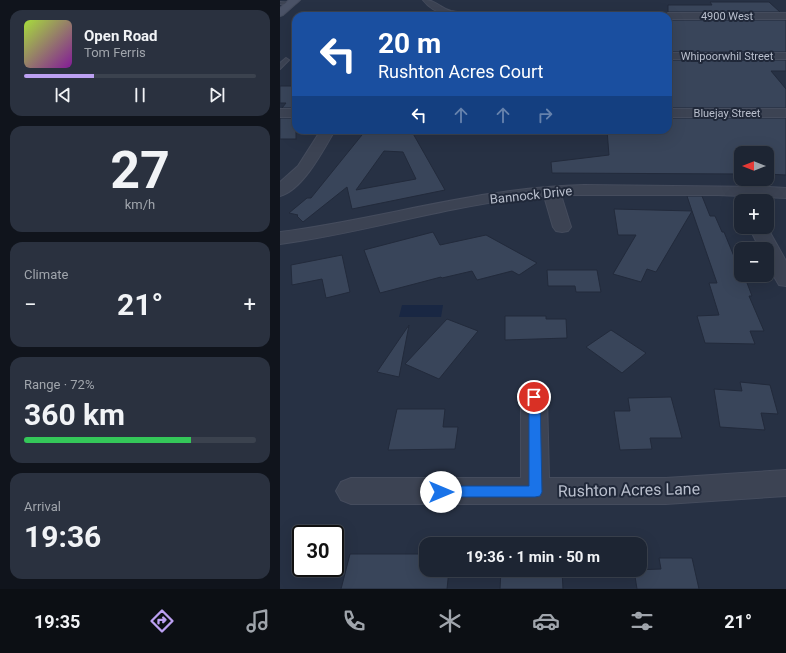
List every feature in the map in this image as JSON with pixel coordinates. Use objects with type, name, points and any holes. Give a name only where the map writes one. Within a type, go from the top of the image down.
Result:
[{"type":"main road","points":[[280,13],[287,4]]},
{"type":"street","points":[[428,0],[434,7],[441,11],[447,12]]},
{"type":"street","name":"4900 West","points":[[672,16],[786,16]]},
{"type":"street","name":"Whipoorwhil Street","points":[[672,56],[786,56]]},
{"type":"street","points":[[280,113],[292,113]]},
{"type":"street","name":"Bluejay Street","points":[[672,113],[786,113]]},
{"type":"street","points":[[280,191],[304,169],[326,134]]},
{"type":"street","points":[[551,191],[562,227]]},
{"type":"street","name":"Bannock Drive","points":[[280,238],[344,230],[501,197],[551,191],[734,196]]},
{"type":"street","name":"Bannock Drive","points":[[774,195],[786,194]]},
{"type":"street","points":[[762,234],[786,280]]},
{"type":"street","points":[[534,397],[535,492]]},
{"type":"street","name":"Rushton Acres Lane","points":[[351,492],[666,491],[786,483]]},
{"type":"lane","points":[[280,67],[286,60]]},
{"type":"water","points":[[402,305],[443,305],[441,317],[399,317]]},
{"type":"building","points":[[710,2],[769,2],[780,12],[668,12],[668,5],[712,5]]},
{"type":"building","points":[[672,20],[786,20],[786,52],[672,52]]},
{"type":"building","points":[[672,60],[786,60],[786,71],[771,71],[786,89],[786,108],[672,108]]},
{"type":"building","points":[[280,86],[292,86],[292,108],[282,108],[286,103],[280,103]]},
{"type":"building","points":[[280,118],[292,118],[292,134],[296,134],[296,139],[280,139]]},
{"type":"building","points":[[672,118],[786,118],[786,175],[774,174],[774,146],[734,146],[734,174],[552,173],[551,162],[609,155],[607,134],[672,134]]},
{"type":"building","points":[[363,134],[413,134],[445,190],[352,209],[347,187],[303,222],[297,216],[298,215],[289,213],[307,198],[311,198]],"holes":[[[384,151],[403,152],[416,179],[356,190]]]},
{"type":"building","points":[[687,196],[702,196],[710,216],[715,216],[722,232],[724,232],[734,256],[734,282],[747,282],[752,296],[749,296],[764,331],[750,331],[755,344],[705,343],[697,316],[719,315],[709,283],[717,283]]},
{"type":"building","points":[[614,209],[692,211],[656,272],[647,269],[641,282],[613,274],[636,235],[618,235]]},
{"type":"building","points":[[433,232],[440,245],[486,235],[537,263],[519,275],[512,271],[477,280],[472,271],[441,277],[380,293],[364,250]]},
{"type":"building","points":[[342,255],[350,292],[326,298],[322,279],[292,285],[291,265]]},
{"type":"building","points":[[547,270],[597,270],[601,292],[576,292],[575,286],[548,286]]},
{"type":"building","points":[[505,316],[546,316],[546,319],[566,319],[567,338],[505,340]]},
{"type":"building","points":[[447,319],[478,331],[439,379],[405,364]]},
{"type":"building","points":[[409,325],[399,377],[377,372]]},
{"type":"building","points":[[611,330],[646,353],[622,373],[586,347]]},
{"type":"building","points":[[740,382],[770,385],[778,414],[761,413],[765,430],[720,427],[714,389],[742,391]]},
{"type":"building","points":[[671,397],[682,438],[650,438],[652,449],[620,450],[614,411],[630,411],[628,398]]},
{"type":"building","points":[[397,409],[445,409],[443,427],[458,427],[455,449],[388,450]]},
{"type":"building","points":[[350,554],[419,554],[419,577],[448,577],[447,589],[341,589]]},
{"type":"building","points":[[659,558],[692,558],[699,589],[637,589],[635,577],[647,577],[647,570],[661,569]]},
{"type":"building","points":[[501,577],[562,577],[563,589],[500,589]]},
{"type":"route","points":[[441,492],[535,492],[534,397]]}]
